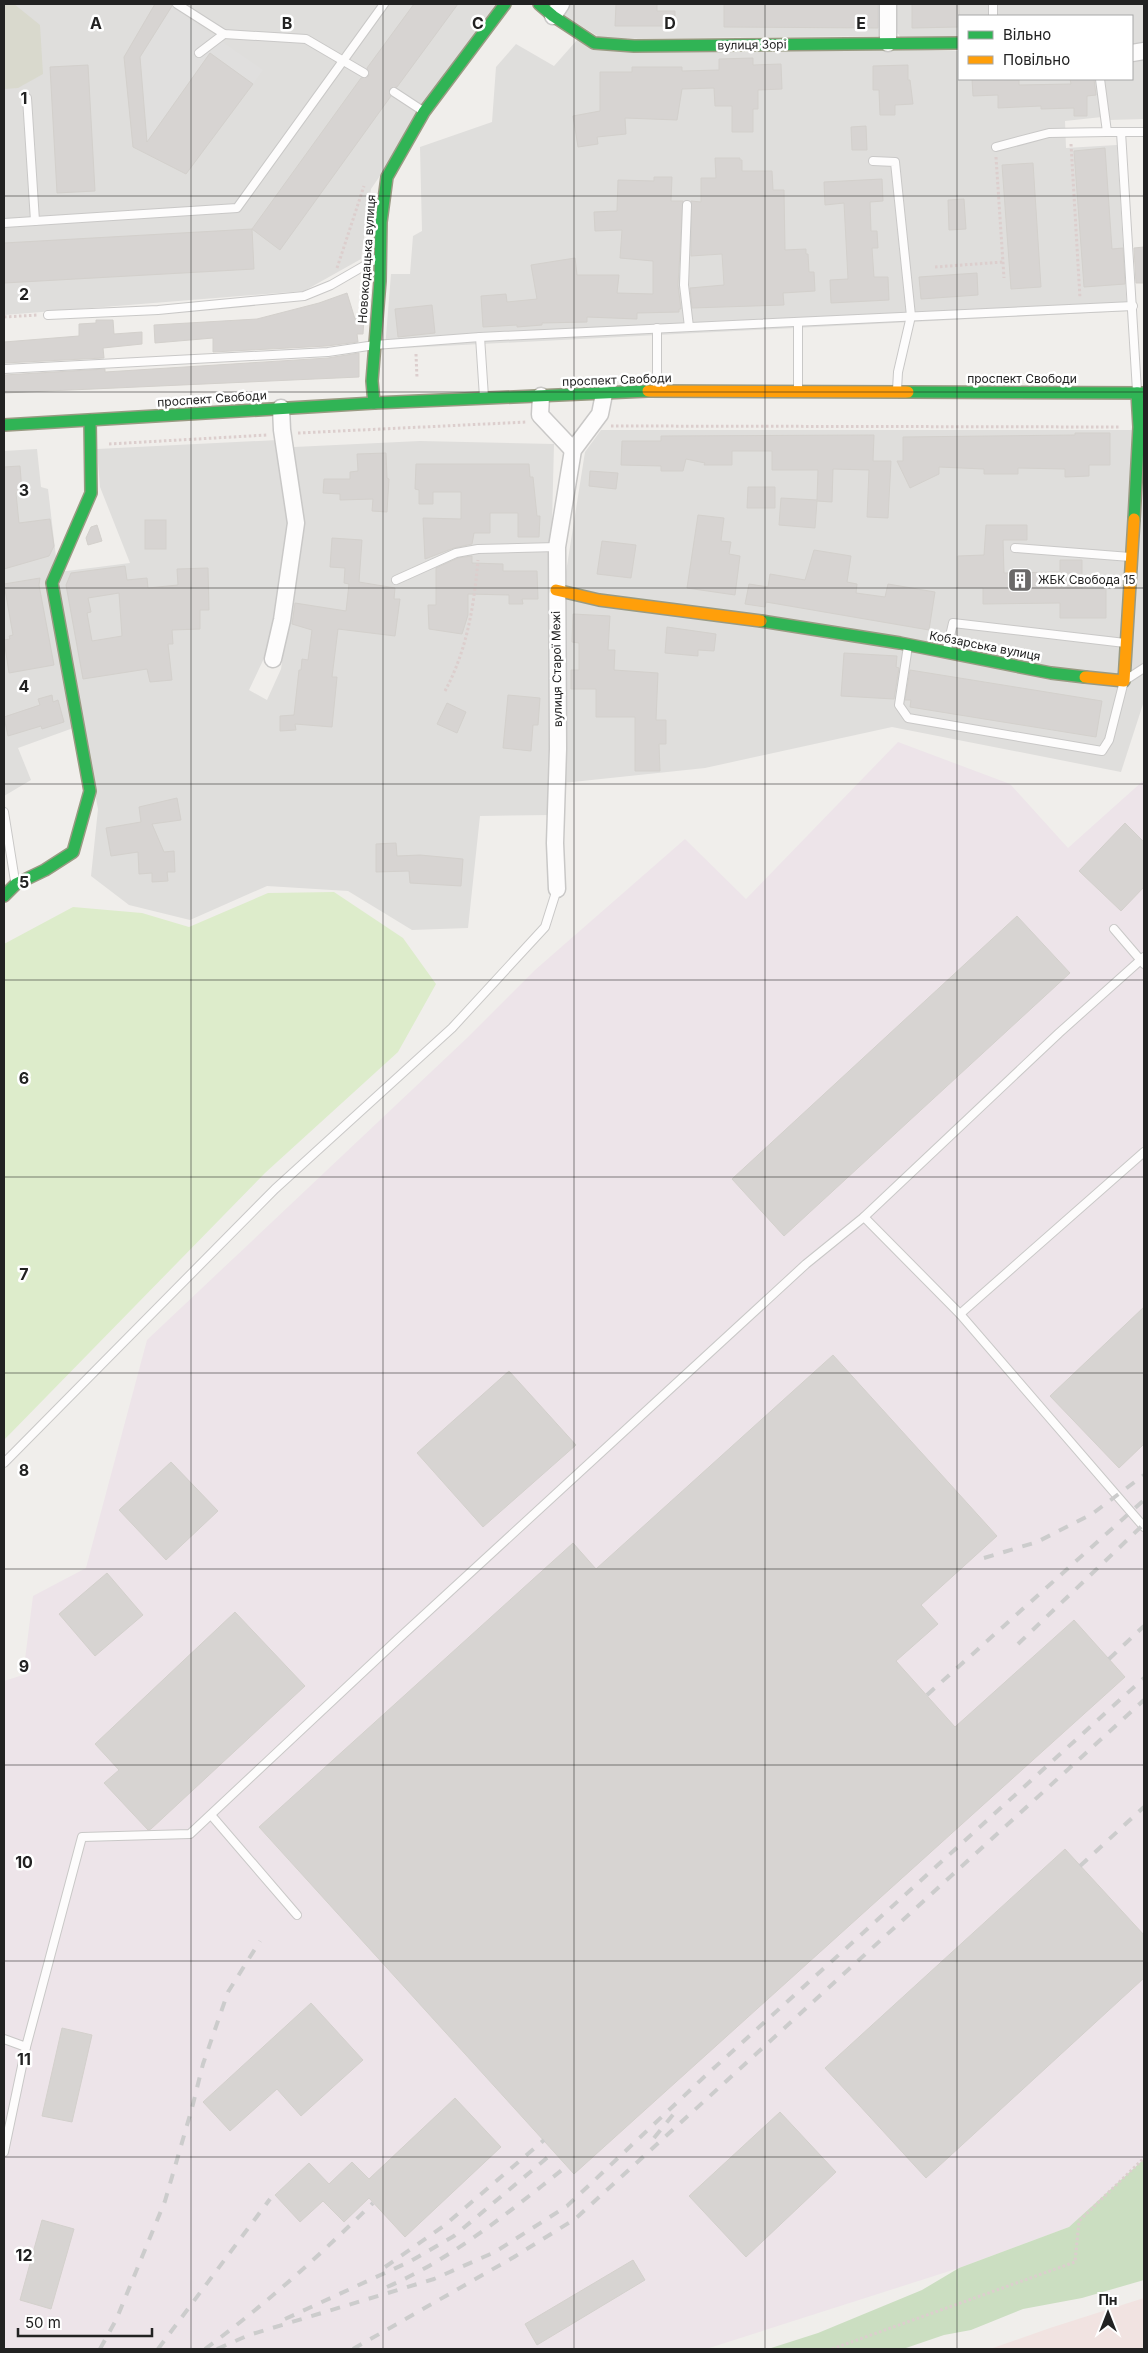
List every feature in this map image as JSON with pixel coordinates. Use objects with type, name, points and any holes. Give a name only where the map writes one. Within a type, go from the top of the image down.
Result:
[{"type":"street","name":"Новокодацька вулиця","points":[[374,403],[372,380],[381,222],[387,177],[424,112],[505,4]]},
{"type":"street","name":"вулиця Зорі","points":[[539,4],[557,10],[594,43],[634,46],[958,43]]},
{"type":"street","points":[[888,4],[888,43]]},
{"type":"street","name":"проспект Свободи","points":[[4,425],[374,403],[656,392],[1141,393]]},
{"type":"street","points":[[1124,680],[1132,557],[1140,494],[1139,428],[1141,393]]},
{"type":"street","name":"вулиця Старої Межі","points":[[557,889],[557,548],[573,450],[600,414],[604,394]]},
{"type":"street","points":[[540,396],[540,415],[573,450]]},
{"type":"street","points":[[272,659],[282,620],[296,522],[282,434],[281,408]]},
{"type":"street","points":[[4,896],[16,884],[45,870],[73,852],[90,791],[52,583],[91,493],[90,420]]},
{"type":"street","name":"Кобзарська вулиця","points":[[556,590],[599,600],[687,610],[908,644],[1051,673],[1124,680]]},
{"type":"lane","points":[[177,4],[224,34],[306,39],[364,73]]},
{"type":"lane","points":[[4,223],[237,208],[384,4]]},
{"type":"lane","points":[[199,52],[224,34]]},
{"type":"lane","points":[[1100,80],[1107,132]]},
{"type":"lane","points":[[394,92],[424,112]]},
{"type":"lane","points":[[27,98],[35,221]]},
{"type":"lane","points":[[1122,132],[1133,306],[1141,393]]},
{"type":"lane","points":[[996,147],[1049,133],[1144,132]]},
{"type":"lane","points":[[873,161],[895,162],[911,316],[898,372],[897,392]]},
{"type":"lane","points":[[687,205],[684,285],[689,327]]},
{"type":"lane","points":[[48,315],[158,310],[304,296],[331,285],[380,257]]},
{"type":"lane","points":[[4,369],[328,352],[375,345],[480,336],[1133,306]]},
{"type":"lane","points":[[798,322],[798,392]]},
{"type":"lane","points":[[656,328],[656,392]]},
{"type":"lane","points":[[480,336],[484,399]]},
{"type":"lane","points":[[396,580],[456,553],[478,549],[557,548]]},
{"type":"lane","points":[[1015,548],[1132,557]]},
{"type":"lane","points":[[946,652],[953,623],[1127,643]]},
{"type":"lane","points":[[908,644],[899,705],[908,718],[1102,751],[1109,740],[1124,680],[1144,668]]},
{"type":"lane","points":[[4,812],[16,884]]},
{"type":"lane","points":[[4,1463],[275,1188],[452,1028],[545,927],[557,889]]},
{"type":"lane","points":[[4,2152],[26,2047],[82,1837],[190,1834],[397,1640],[806,1264],[864,1217],[1059,1034],[1143,961],[1114,929]]},
{"type":"lane","points":[[960,1314],[1144,1152]]},
{"type":"lane","points":[[864,1217],[960,1314],[1144,1527]]},
{"type":"lane","points":[[211,1815],[297,1916]]},
{"type":"lane","points":[[4,2039],[26,2047]]},
{"type":"path","points":[[1071,132],[1080,309]]},
{"type":"path","points":[[996,147],[1004,278]]},
{"type":"path","points":[[935,267],[1003,262]]},
{"type":"path","points":[[4,317],[48,315]]},
{"type":"path","points":[[415,342],[417,378]]},
{"type":"path","points":[[419,422],[419,427]]},
{"type":"path","points":[[90,445],[530,422],[554,430]]},
{"type":"path","points":[[588,430],[604,426],[1139,428]]},
{"type":"path","points":[[445,691],[459,665],[470,622],[478,549]]},
{"type":"path","points":[[832,2349],[1075,2262],[1079,2221],[1144,2158]]},
{"type":"shaded area","points":[[4,4],[497,4],[371,189],[361,259],[304,291],[4,315]]},
{"type":"shaded area","points":[[4,4],[14,4],[40,25],[43,74],[18,88],[4,89]]},
{"type":"shaded area","points":[[155,4],[168,4],[263,70],[186,174],[133,147],[124,57]]},
{"type":"shaded area","points":[[568,4],[885,4],[880,36],[602,39],[562,14]]},
{"type":"shaded area","points":[[894,4],[1144,4],[1144,48],[1133,49],[1133,15],[958,15],[958,38],[901,38],[894,28]]},
{"type":"shaded area","points":[[577,40],[958,51],[958,80],[1097,80],[1102,117],[1065,121],[1066,148],[1117,145],[1127,311],[385,349],[391,274],[410,274],[413,236],[422,231],[420,147],[492,122],[496,67],[516,44],[554,66]]},
{"type":"shaded area","points":[[1144,57],[1144,119],[1109,120],[1104,80],[1133,80],[1133,59]]},
{"type":"shaded area","points":[[601,430],[1144,430],[1144,701],[1121,772],[892,727],[705,768],[563,783],[566,572],[585,452]]},
{"type":"shaded area","points":[[278,440],[292,517],[275,635],[249,690],[267,700],[281,669],[301,524],[294,447],[420,441],[554,444],[550,602],[551,815],[480,816],[468,928],[412,930],[348,891],[267,886],[190,920],[129,905],[91,876],[98,809],[61,615],[59,572],[130,563],[100,487],[97,449]]},
{"type":"shaded area","points":[[37,449],[41,487],[48,489],[76,727],[18,748],[31,780],[4,796],[4,451]]},
{"type":"shaded area","points":[[898,742],[1010,784],[1068,848],[1144,780],[1144,2159],[1069,2227],[959,2268],[706,2349],[4,2349],[4,1681],[23,1675],[33,1596],[86,1568],[147,1340],[467,1038],[535,970],[685,839],[746,899]]},
{"type":"shaded area","points":[[1144,2298],[1144,2349],[990,2349],[1050,2328]]},
{"type":"green space","points":[[334,892],[403,938],[436,984],[398,1052],[265,1173],[4,1440],[4,944],[73,907],[142,913],[189,927],[268,893]]},
{"type":"green space","points":[[1144,2159],[1144,2280],[1082,2298],[1023,2309],[971,2330],[944,2335],[903,2349],[768,2349],[818,2333],[922,2290],[959,2268],[1069,2227]]},
{"type":"building","points":[[155,4],[171,4],[172,6],[140,57],[147,142],[210,53],[253,84],[186,174],[133,147],[124,57]]},
{"type":"building","points":[[414,4],[458,4],[397,87],[390,89],[391,96],[280,250],[252,229],[361,78],[369,76],[367,68]]},
{"type":"building","points":[[616,4],[657,4],[657,11],[675,11],[675,26],[615,26]]},
{"type":"building","points":[[724,4],[878,4],[878,28],[724,27]]},
{"type":"building","points":[[912,4],[959,4],[958,27],[912,28]]},
{"type":"building","points":[[753,58],[753,65],[781,64],[782,89],[758,90],[758,109],[753,109],[753,132],[732,132],[732,106],[715,106],[714,88],[682,89],[677,120],[625,118],[626,134],[597,137],[598,144],[578,147],[573,116],[600,111],[600,72],[632,72],[632,67],[682,67],[682,71],[719,70],[719,59]]},
{"type":"building","points":[[88,65],[95,191],[57,193],[50,67]]},
{"type":"building","points":[[908,65],[908,80],[910,80],[913,104],[895,105],[895,115],[880,115],[879,90],[873,90],[873,66]]},
{"type":"building","points":[[972,80],[1019,80],[1019,85],[1071,84],[1070,80],[1094,80],[1096,95],[1087,96],[1087,116],[1074,116],[1074,108],[1041,109],[1041,106],[998,108],[998,95],[973,96]]},
{"type":"building","points":[[866,126],[867,150],[852,150],[851,127]]},
{"type":"building","points":[[1105,148],[1112,249],[1123,248],[1125,284],[1084,287],[1074,151]]},
{"type":"building","points":[[715,158],[740,158],[742,160],[742,171],[772,171],[773,190],[784,190],[785,250],[806,249],[809,272],[814,272],[815,291],[783,293],[784,305],[692,308],[690,288],[724,285],[722,254],[691,256],[691,201],[701,202],[701,178],[716,178]]},
{"type":"building","points":[[1033,163],[1041,287],[1011,289],[1002,165]]},
{"type":"building","points":[[654,177],[672,177],[671,201],[683,201],[678,285],[681,309],[679,309],[679,312],[637,313],[637,319],[587,317],[587,322],[542,323],[542,325],[517,327],[517,325],[483,327],[481,296],[506,294],[507,302],[537,299],[531,265],[575,258],[577,275],[619,275],[617,293],[653,294],[653,261],[620,258],[622,230],[595,231],[594,212],[617,211],[618,180],[654,181]]},
{"type":"building","points":[[882,179],[883,201],[870,202],[871,231],[877,231],[878,248],[872,248],[874,277],[888,277],[889,300],[831,303],[830,280],[848,279],[844,203],[825,205],[824,182]]},
{"type":"building","points":[[964,199],[966,229],[949,230],[948,200]]},
{"type":"building","points":[[252,229],[254,269],[4,283],[4,243]]},
{"type":"building","points":[[1144,247],[1144,283],[1136,283],[1134,248]]},
{"type":"building","points":[[977,273],[978,295],[921,299],[919,277]]},
{"type":"building","points":[[347,293],[355,319],[364,318],[363,334],[357,334],[358,342],[327,346],[213,352],[213,338],[155,343],[154,325],[257,319],[319,303]]},
{"type":"building","points":[[432,305],[435,333],[398,337],[395,309]]},
{"type":"building","points":[[96,320],[113,320],[114,334],[142,332],[142,344],[103,348],[104,358],[4,363],[4,342],[79,336],[79,324],[96,323]]},
{"type":"building","points":[[359,353],[359,377],[4,393],[4,375],[105,369],[105,372],[328,358]]},
{"type":"building","points":[[1075,433],[1110,433],[1110,465],[1089,465],[1089,476],[1065,477],[1065,469],[1018,468],[1018,474],[984,474],[984,469],[939,467],[939,474],[910,488],[897,461],[903,461],[903,437],[1075,435]]},
{"type":"building","points":[[874,435],[873,461],[891,461],[888,518],[867,517],[869,470],[833,469],[832,502],[817,501],[815,528],[779,525],[781,498],[817,500],[818,470],[772,470],[772,451],[732,451],[732,465],[704,465],[705,463],[686,459],[683,471],[661,471],[661,466],[621,465],[622,441],[661,441],[661,436]]},
{"type":"building","points":[[386,453],[387,478],[389,479],[387,512],[372,511],[373,499],[340,500],[340,494],[323,493],[324,479],[350,479],[350,472],[358,471],[357,454]]},
{"type":"building","points":[[416,464],[529,464],[530,477],[533,477],[537,516],[540,516],[539,537],[518,537],[518,513],[490,513],[490,533],[474,533],[472,544],[454,548],[425,559],[423,518],[461,519],[461,492],[433,492],[433,504],[419,504],[419,490],[415,489]]},
{"type":"building","points":[[20,466],[22,492],[16,493],[19,523],[50,519],[54,546],[49,556],[4,569],[4,467]]},
{"type":"building","points":[[590,471],[618,473],[616,489],[589,486]]},
{"type":"building","points":[[748,487],[775,487],[775,508],[747,508]]},
{"type":"building","points":[[698,515],[724,518],[721,541],[731,542],[729,554],[740,556],[735,595],[687,588]]},
{"type":"building","points":[[145,520],[166,520],[166,549],[145,549]]},
{"type":"building","points":[[97,525],[102,541],[88,545],[86,538],[91,527]]},
{"type":"building","name":"ЖБК Свобода 15","points":[[986,525],[1027,525],[1027,540],[1003,540],[1004,573],[1060,572],[1060,560],[1082,560],[1082,589],[1106,589],[1106,618],[1060,618],[1060,603],[983,604],[983,588],[958,588],[958,556],[984,555]]},
{"type":"building","points":[[332,538],[362,540],[359,582],[395,588],[394,599],[400,599],[395,636],[338,629],[332,677],[337,677],[332,727],[295,724],[296,730],[280,731],[280,716],[294,715],[299,670],[301,670],[302,659],[308,660],[312,630],[292,624],[295,603],[346,611],[349,584],[344,583],[345,568],[330,567]]},
{"type":"building","points":[[602,541],[636,545],[631,578],[597,574]]},
{"type":"building","points":[[814,550],[851,556],[847,582],[857,584],[856,593],[885,597],[888,584],[935,592],[929,630],[766,602],[765,607],[745,604],[749,584],[768,587],[770,574],[805,580]]},
{"type":"building","points":[[472,556],[472,563],[503,564],[503,571],[537,571],[538,599],[522,599],[523,604],[509,604],[509,595],[468,594],[468,615],[462,634],[429,629],[428,605],[436,605],[436,568],[458,558]]},
{"type":"building","points":[[125,566],[127,580],[147,578],[148,588],[178,585],[177,569],[208,568],[209,610],[200,610],[200,629],[172,630],[173,644],[168,644],[172,680],[150,682],[147,669],[83,679],[66,585],[71,573]],"holes":[[[119,593],[122,636],[92,641],[87,613],[91,612],[88,598]]]},
{"type":"building","points":[[40,578],[39,585],[54,665],[9,673],[4,640],[10,639],[9,636],[13,635],[4,584]]},
{"type":"building","points":[[573,614],[610,616],[608,650],[615,650],[614,670],[658,673],[656,720],[666,720],[666,744],[659,744],[660,771],[635,771],[635,717],[596,717],[596,689],[571,689],[571,670],[579,670],[579,643],[572,642]]},
{"type":"building","points":[[667,627],[716,634],[714,651],[698,650],[698,656],[665,653]]},
{"type":"building","points":[[844,653],[897,656],[896,667],[899,668],[894,699],[841,696]]},
{"type":"building","points":[[910,670],[1102,701],[1096,737],[910,707],[911,700],[905,700]]},
{"type":"building","points":[[52,695],[53,702],[58,700],[64,722],[42,729],[41,726],[8,736],[4,717],[40,705],[38,699]]},
{"type":"building","points":[[508,695],[540,698],[538,725],[533,725],[531,751],[503,748]]},
{"type":"building","points":[[447,703],[466,712],[457,733],[437,724]]},
{"type":"building","points":[[177,798],[181,820],[152,824],[164,852],[174,851],[175,872],[167,872],[168,881],[152,882],[152,873],[139,874],[138,852],[111,856],[106,828],[141,822],[139,807]]},
{"type":"building","points":[[1125,823],[1144,842],[1144,887],[1121,911],[1079,871]]},
{"type":"building","points":[[396,843],[397,856],[420,855],[463,859],[461,886],[410,883],[409,871],[376,872],[376,844]]},
{"type":"building","points":[[1017,916],[1070,973],[784,1236],[732,1179]]},
{"type":"building","points":[[1144,1307],[1144,1444],[1119,1468],[1050,1396]]},
{"type":"building","points":[[833,1355],[997,1536],[921,1605],[938,1624],[896,1661],[955,1727],[1074,1620],[1125,1677],[574,2174],[259,1827],[573,1543],[596,1569]]},
{"type":"building","points":[[509,1371],[576,1445],[483,1527],[417,1453]]},
{"type":"building","points":[[171,1462],[218,1511],[166,1560],[119,1510]]},
{"type":"building","points":[[107,1573],[143,1615],[95,1656],[59,1614]]},
{"type":"building","points":[[235,1612],[305,1686],[148,1830],[104,1783],[119,1770],[95,1744]]},
{"type":"building","points":[[1065,1849],[1144,1935],[1144,1978],[926,2178],[825,2068]]},
{"type":"building","points":[[311,2003],[363,2060],[301,2116],[277,2089],[230,2131],[203,2102]]},
{"type":"building","points":[[62,2028],[92,2035],[72,2122],[42,2116]]},
{"type":"building","points":[[455,2098],[501,2147],[405,2237],[369,2198],[344,2222],[323,2201],[300,2222],[275,2195],[309,2163],[329,2184],[352,2162],[369,2179]]},
{"type":"building","points":[[780,2112],[836,2172],[746,2257],[689,2196]]},
{"type":"building","points":[[42,2220],[74,2229],[51,2309],[20,2300]]},
{"type":"building","points":[[633,2260],[645,2280],[537,2345],[525,2324]]},
{"type":"railway","points":[[984,1558],[1037,1542],[1092,1514],[1144,1475]]},
{"type":"railway","points":[[927,1695],[1144,1500]]},
{"type":"railway","points":[[1018,1644],[1144,1524]]},
{"type":"railway","points":[[1109,1659],[1144,1626]]},
{"type":"railway","points":[[217,2349],[249,2335],[434,2279],[495,2252],[567,2206],[703,2078],[1144,1678]]},
{"type":"railway","points":[[353,2349],[514,2257],[575,2219],[1144,1700]]},
{"type":"railway","points":[[1080,1866],[1144,1807]]},
{"type":"railway","points":[[100,2349],[116,2320],[165,2201],[203,2064],[228,1992],[260,1941]]},
{"type":"railway","points":[[654,2138],[676,2111]]},
{"type":"railway","points":[[385,2267],[445,2225],[544,2140]]},
{"type":"railway","points":[[285,2319],[411,2261],[454,2236],[554,2152]]},
{"type":"railway","points":[[387,2287],[412,2275],[458,2248],[567,2166]]},
{"type":"railway","points":[[158,2349],[270,2199]]},
{"type":"railway","points":[[205,2349],[292,2279],[373,2203]]},
{"type":"traffic: fast","points":[[374,403],[372,381],[380,281],[381,222],[387,177],[424,112],[505,4]]},
{"type":"traffic: fast","points":[[539,4],[553,16],[594,43],[634,46],[958,43]]},
{"type":"traffic: fast","points":[[4,425],[374,403],[648,391]]},
{"type":"traffic: fast","points":[[908,392],[1144,393]]},
{"type":"traffic: fast","points":[[1134,519],[1139,427],[1137,393]]},
{"type":"traffic: fast","points":[[4,896],[16,884],[45,870],[73,852],[90,791],[52,583],[91,493],[90,420]]},
{"type":"traffic: fast","points":[[761,621],[900,643],[1051,673],[1085,677]]},
{"type":"traffic: slow","points":[[648,391],[908,392]]},
{"type":"traffic: slow","points":[[1085,677],[1124,681],[1134,519]]},
{"type":"traffic: slow","points":[[556,590],[599,600],[761,621]]},
{"type":"place","name":"ЖБК Свобода 15","points":[[1020,580]]}]
